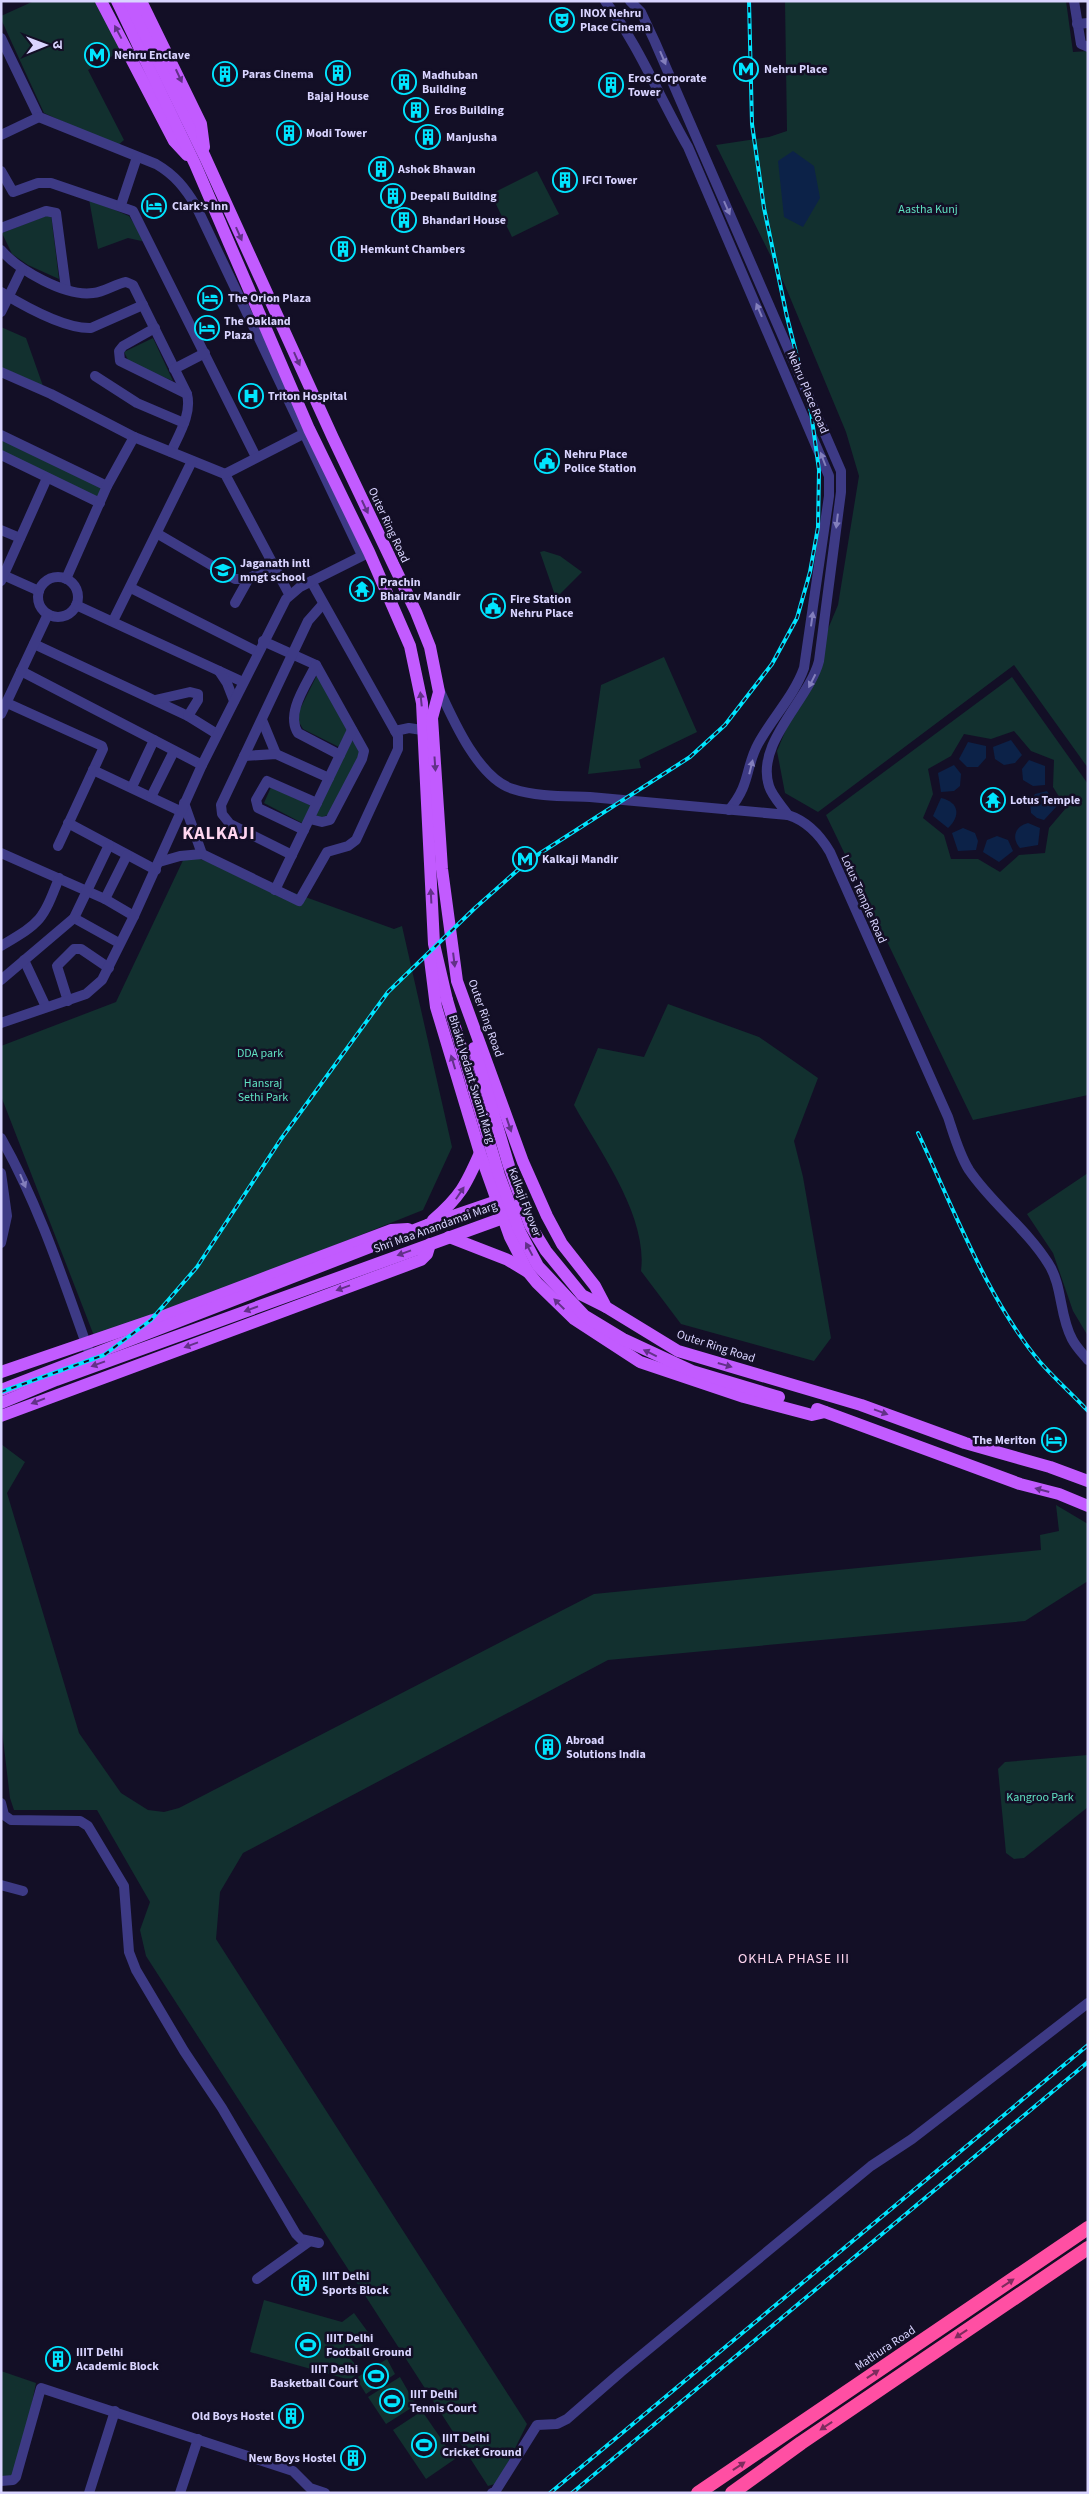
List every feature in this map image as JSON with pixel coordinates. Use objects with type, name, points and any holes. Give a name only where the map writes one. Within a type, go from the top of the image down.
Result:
[{"type":"highway","name":"Mathura Road","points":[[698,2493],[1088,2228]]},
{"type":"highway","points":[[732,2493],[801,2443],[1086,2252]]},
{"type":"main road","points":[[101,1],[174,141],[200,160]]},
{"type":"main road","points":[[117,1],[185,128]]},
{"type":"main road","points":[[128,1],[200,160],[307,432],[410,646],[422,702],[434,944]]},
{"type":"main road","points":[[141,1],[201,124],[200,160]]},
{"type":"main road","name":"Outer Ring Road","points":[[200,160],[416,612],[430,647],[439,689],[432,718],[442,869],[457,981],[513,1137],[538,1198],[562,1244],[595,1286],[606,1307],[678,1351],[861,1405],[965,1443],[1050,1467],[1088,1481]]},
{"type":"main road","name":"Kalkaji Flyover","points":[[434,944],[447,1000],[499,1175],[520,1232],[538,1266],[584,1316],[622,1339],[692,1371],[825,1412]]},
{"type":"main road","name":"Bhakti Vedant Swami Marg","points":[[434,944],[430,961],[436,1007],[480,1153],[503,1218],[528,1272]]},
{"type":"main road","points":[[457,981],[460,1004],[530,1225],[557,1266],[582,1295],[606,1307]]},
{"type":"main road","points":[[467,1108],[472,1115],[478,1116],[486,1114],[492,1108]]},
{"type":"main road","points":[[1,1372],[153,1320],[390,1230],[421,1228],[457,1199],[469,1179],[480,1153]]},
{"type":"main road","name":"Shri Maa Anandamai Marg","points":[[1,1390],[421,1228],[497,1201],[522,1203]]},
{"type":"main road","name":"Shri Maa Anandamai Marg","points":[[1,1403],[64,1377],[503,1218],[522,1203]]},
{"type":"main road","points":[[450,1237],[508,1260],[528,1272],[574,1319],[640,1362],[744,1397],[812,1415],[825,1412],[1020,1484],[1059,1494],[1088,1506]]},
{"type":"main road","points":[[1,1416],[421,1260],[430,1244]]},
{"type":"main road","points":[[537,1283],[537,1273],[540,1267],[550,1264],[557,1266]]},
{"type":"street","name":"Nehru Place Road","points":[[605,1],[619,19],[688,147],[829,476],[829,496],[804,668],[793,690],[757,745],[744,791],[729,810]]},
{"type":"street","name":"Nehru Place Road","points":[[630,1],[641,12],[656,42],[841,471],[841,492],[819,661],[810,684],[780,730],[770,757],[768,784],[788,815]]},
{"type":"street","points":[[1074,1],[1082,23],[1081,44],[1088,47]]},
{"type":"street","points":[[1,38],[39,117],[137,158],[156,164],[172,173],[196,206],[307,432],[225,474]]},
{"type":"street","points":[[1,136],[39,117]]},
{"type":"street","points":[[122,206],[137,158]]},
{"type":"street","points":[[1,171],[13,192],[44,182],[134,211],[256,457]]},
{"type":"street","points":[[1,228],[46,211],[56,213],[66,289]]},
{"type":"street","points":[[1,250],[11,262],[22,269],[66,289],[85,294],[95,293],[121,283],[130,282],[187,394],[189,403],[184,423],[171,452]]},
{"type":"street","points":[[1,312],[5,294],[22,269]]},
{"type":"street","points":[[5,294],[73,326],[85,328],[91,328],[143,305]]},
{"type":"street","points":[[155,328],[123,346],[119,351],[120,361],[187,394]]},
{"type":"street","points":[[174,368],[205,353]]},
{"type":"street","points":[[1,372],[51,394],[134,436],[225,474],[289,594]]},
{"type":"street","points":[[94,376],[137,403],[184,423]]},
{"type":"street","points":[[1,436],[108,486]]},
{"type":"street","points":[[66,579],[100,502],[134,436]]},
{"type":"street","points":[[1,455],[100,502]]},
{"type":"street","points":[[113,621],[132,588],[192,461]]},
{"type":"street","points":[[39,591],[2,577],[47,478]]},
{"type":"street","points":[[1,530],[20,538]]},
{"type":"street","points":[[158,534],[229,576],[241,580],[274,565]]},
{"type":"street","points":[[1,1022],[68,1001],[92,991],[109,968],[202,765],[263,641],[289,594],[366,554]]},
{"type":"street","points":[[52,578],[66,579],[76,590],[76,605],[66,614],[57,616],[48,614],[39,604],[39,591],[42,584],[52,578]]},
{"type":"street","points":[[236,603],[249,578]]},
{"type":"street","points":[[68,823],[127,855],[157,866],[180,856],[202,854],[293,899],[301,900],[326,852],[348,846],[356,840],[398,749],[398,736],[311,581]]},
{"type":"street","points":[[132,588],[258,652]]},
{"type":"street","points":[[292,855],[230,824],[222,814],[222,802],[310,617],[323,604]]},
{"type":"street","points":[[76,605],[243,682]]},
{"type":"street","points":[[1,714],[48,614]]},
{"type":"street","points":[[263,641],[316,665],[363,748],[362,759],[330,820],[322,822],[310,819]]},
{"type":"street","points":[[34,644],[188,716],[217,734]]},
{"type":"street","points":[[316,665],[294,714],[294,728],[298,734],[340,755]]},
{"type":"street","points":[[218,670],[227,683],[234,701]]},
{"type":"street","points":[[21,672],[202,765]]},
{"type":"street","name":"Lotus Temple Road","points":[[439,689],[453,720],[482,767],[496,781],[512,789],[558,796],[788,815],[797,818],[812,828],[830,852],[948,1117],[960,1154],[983,1188],[1009,1214],[1048,1263],[1058,1283],[1060,1301],[1071,1339],[1088,1360]]},
{"type":"street","points":[[155,700],[190,692],[198,694],[198,700],[188,716]]},
{"type":"street","points":[[6,703],[101,744],[103,749],[58,846]]},
{"type":"street","points":[[262,720],[276,754]]},
{"type":"street","points":[[395,731],[409,728],[422,730]]},
{"type":"street","points":[[275,890],[352,730]]},
{"type":"street","points":[[132,787],[154,740]]},
{"type":"street","points":[[151,797],[174,751]]},
{"type":"street","points":[[244,756],[276,754],[329,778]]},
{"type":"street","points":[[93,770],[151,797],[182,807],[202,854]]},
{"type":"street","points":[[304,830],[258,808],[256,800],[267,781],[317,803]]},
{"type":"street","points":[[1,980],[74,918],[109,845]]},
{"type":"street","points":[[1,853],[106,899],[134,916]]},
{"type":"street","points":[[106,899],[127,855]]},
{"type":"street","points":[[1,946],[35,925],[41,919],[59,878]]},
{"type":"street","points":[[74,918],[119,943]]},
{"type":"street","points":[[68,1001],[57,966],[74,949],[81,949],[109,968]]},
{"type":"street","points":[[24,960],[46,1007]]},
{"type":"street","points":[[1,1138],[32,1202],[90,1356]]},
{"type":"street","points":[[1,1173],[7,1216],[1,1243]]},
{"type":"street","points":[[1,1803],[4,1815],[11,1820],[80,1821],[88,1826],[124,1886],[129,1952],[136,1970],[184,2051],[222,2108],[296,2234],[301,2239],[314,2242],[257,2279]]},
{"type":"street","points":[[1,1885],[23,1891]]},
{"type":"street","points":[[492,2493],[496,2492],[537,2425],[557,2424],[566,2419],[871,2166],[912,2139],[1088,2003]]},
{"type":"street","points":[[1,2481],[13,2480],[16,2477],[41,2388],[293,2471],[310,2488],[325,2493]]},
{"type":"street","points":[[89,2493],[115,2411]]},
{"type":"street","points":[[180,2493],[198,2439]]},
{"type":"green space","points":[[34,1],[98,1],[121,51],[88,70],[124,140],[117,146],[44,113],[1,19],[1,16]]},
{"type":"green space","name":"Aastha Kunj","points":[[785,1],[1066,1],[1073,52],[1088,51],[1088,768],[1014,665],[818,812],[785,793],[777,751],[838,605],[859,476],[846,432],[784,283],[716,145],[769,137],[787,131]]},
{"type":"green space","points":[[537,171],[559,214],[512,237],[491,194]]},
{"type":"green space","points":[[89,199],[129,216],[146,242],[128,238],[98,249]]},
{"type":"green space","points":[[51,214],[59,279],[28,265],[12,254],[2,233]]},
{"type":"green space","points":[[1,327],[26,338],[43,386],[1,367]]},
{"type":"green space","points":[[153,338],[173,381],[129,362],[124,352]]},
{"type":"green space","points":[[1,439],[104,488],[99,499],[1,452]]},
{"type":"green space","points":[[544,551],[560,556],[582,572],[556,598],[540,552]]},
{"type":"green space","points":[[664,657],[697,732],[639,760],[641,768],[588,774],[601,685]]},
{"type":"green space","points":[[317,675],[348,730],[339,747],[303,729],[296,717]]},
{"type":"green space","points":[[1012,677],[1088,784],[1088,1095],[973,1120],[826,815]],"holes":[[[1014,731],[1031,751],[1054,760],[1053,787],[1066,808],[1049,828],[1045,853],[1019,855],[1000,872],[978,859],[951,859],[944,835],[923,818],[933,794],[928,769],[951,756],[964,734],[991,739]]]},
{"type":"green space","points":[[352,740],[361,752],[329,814],[321,818],[315,815]]},
{"type":"green space","points":[[271,787],[312,806],[304,824],[264,803]]},
{"type":"green space","name":"Hansraj Sethi Park","points":[[186,854],[394,929],[402,926],[452,1147],[423,1210],[96,1341],[1,1096],[1,1046],[116,1002]]},
{"type":"green space","points":[[668,1004],[759,1037],[818,1078],[794,1141],[803,1177],[831,1338],[814,1361],[681,1324],[641,1271],[641,1250],[637,1228],[630,1207],[620,1185],[574,1105],[598,1048],[644,1057]]},
{"type":"green space","points":[[1088,1173],[1088,1336],[1073,1311],[1053,1253],[1027,1214]]},
{"type":"green space","points":[[1,1444],[25,1462],[7,1493],[79,1733],[121,1793],[148,1810],[164,1812],[179,1808],[594,1594],[1041,1550],[1040,1535],[1059,1531],[1056,1505],[1088,1524],[1088,1581],[1025,1621],[608,1660],[243,1853],[220,1892],[216,1939],[527,2424],[498,2483],[488,2486],[146,1956],[140,1930],[150,1902],[97,1810],[14,1810],[10,1798],[1,1722]]},
{"type":"green space","name":"Kangroo Park","points":[[1088,1755],[1088,1807],[1024,1858],[1014,1859],[1006,1853],[998,1769],[1005,1762]]},
{"type":"green space","name":"IIIT Delhi Football Ground","points":[[264,2300],[342,2322],[354,2313],[373,2339],[349,2357],[361,2371],[350,2380],[250,2352]]},
{"type":"green space","name":"IIIT Delhi Basketball Court","points":[[387,2359],[395,2374],[366,2394],[356,2378]]},
{"type":"green space","points":[[1,2371],[36,2383],[17,2477],[1,2483]]},
{"type":"green space","name":"IIIT Delhi Tennis Court","points":[[400,2377],[416,2405],[386,2424],[368,2397]]},
{"type":"green space","name":"IIIT Delhi Cricket Ground","points":[[422,2411],[455,2459],[426,2479],[393,2430]]},
{"type":"water","points":[[793,151],[814,166],[820,198],[803,227],[784,217],[778,161]]},
{"type":"water","points":[[1011,740],[1022,755],[1015,763],[1004,765],[995,759],[993,747]]},
{"type":"water","points":[[968,742],[986,746],[986,758],[978,767],[967,767],[959,759]]},
{"type":"water","points":[[1029,760],[1045,766],[1045,785],[1033,786],[1023,780],[1022,769]]},
{"type":"water","points":[[954,765],[961,774],[960,786],[954,791],[941,792],[938,773]]},
{"type":"water","points":[[1047,791],[1057,806],[1044,820],[1037,818],[1031,813],[1030,802],[1035,794]]},
{"type":"water","points":[[941,798],[952,803],[956,810],[955,819],[948,828],[933,816]]},
{"type":"water","points":[[1028,823],[1040,828],[1038,845],[1020,848],[1015,836],[1020,827]]},
{"type":"water","points":[[963,828],[975,833],[978,841],[976,850],[958,851],[952,833]]},
{"type":"water","points":[[997,836],[1008,840],[1013,851],[999,862],[983,852],[987,840]]},
{"type":"railway","points":[[1,1392],[104,1355],[151,1320],[197,1267],[281,1139],[388,992],[475,908],[528,861],[690,757],[725,725],[772,664],[797,618],[810,572],[818,527],[819,470],[811,412],[787,317],[764,208],[752,124],[749,1]]},
{"type":"railway","points":[[918,1133],[972,1252],[1004,1310],[1040,1362],[1088,1411]]},
{"type":"railway","points":[[550,2493],[1088,2045]]},
{"type":"railway","points":[[572,2493],[1088,2062]]},
{"type":"place","name":"INOX Nehru Place Cinema","points":[[562,20]]},
{"type":"place","name":"Nehru Enclave","points":[[97,55]]},
{"type":"place","name":"Nehru Place","points":[[746,69]]},
{"type":"place","name":"Bajaj House","points":[[338,73]]},
{"type":"place","name":"Paras Cinema","points":[[225,74]]},
{"type":"place","name":"Madhuban Building","points":[[404,82]]},
{"type":"place","name":"Eros Corporate Tower","points":[[611,85]]},
{"type":"place","name":"Eros Building","points":[[416,110]]},
{"type":"place","name":"Modi Tower","points":[[289,133]]},
{"type":"place","name":"Manjusha","points":[[428,137]]},
{"type":"place","name":"Ashok Bhawan","points":[[381,169]]},
{"type":"place","name":"IFCI Tower","points":[[565,180]]},
{"type":"place","name":"Deepali Building","points":[[393,196]]},
{"type":"place","name":"Clark’s Inn","points":[[154,206]]},
{"type":"place","name":"Bhandari House","points":[[404,220]]},
{"type":"place","name":"Hemkunt Chambers","points":[[343,249]]},
{"type":"place","name":"The Orion Plaza","points":[[210,298]]},
{"type":"place","name":"The Oakland Plaza","points":[[207,328]]},
{"type":"place","name":"Triton Hospital","points":[[251,396]]},
{"type":"place","name":"Nehru Place Police Station","points":[[547,461]]},
{"type":"place","name":"Jaganath intl mngt school","points":[[223,570]]},
{"type":"place","name":"Prachin Bhairav Mandir","points":[[362,589]]},
{"type":"place","name":"Fire Station Nehru Place","points":[[493,606]]},
{"type":"place","name":"Lotus Temple","points":[[993,800]]},
{"type":"place","name":"Kalkaji Mandir","points":[[525,859]]},
{"type":"place","name":"The Meriton","points":[[1054,1440]]},
{"type":"place","name":"Abroad Solutions India","points":[[548,1747]]},
{"type":"place","name":"IIIT Delhi Sports Block","points":[[304,2283]]},
{"type":"place","name":"IIIT Delhi Football Ground","points":[[308,2345]]},
{"type":"place","name":"IIIT Delhi Academic Block","points":[[58,2359]]},
{"type":"place","name":"IIIT Delhi Basketball Court","points":[[376,2376]]},
{"type":"place","name":"IIIT Delhi Tennis Court","points":[[392,2401]]},
{"type":"place","name":"Old Boys Hostel","points":[[291,2416]]},
{"type":"place","name":"IIIT Delhi Cricket Ground","points":[[424,2445]]},
{"type":"place","name":"New Boys Hostel","points":[[353,2458]]},
{"type":"district","name":"KALKAJI","points":[[219,833]]},
{"type":"district","name":"OKHLA PHASE III","points":[[794,1958]]},
{"type":"park label","name":"DDA park","points":[[260,1053]]}]
